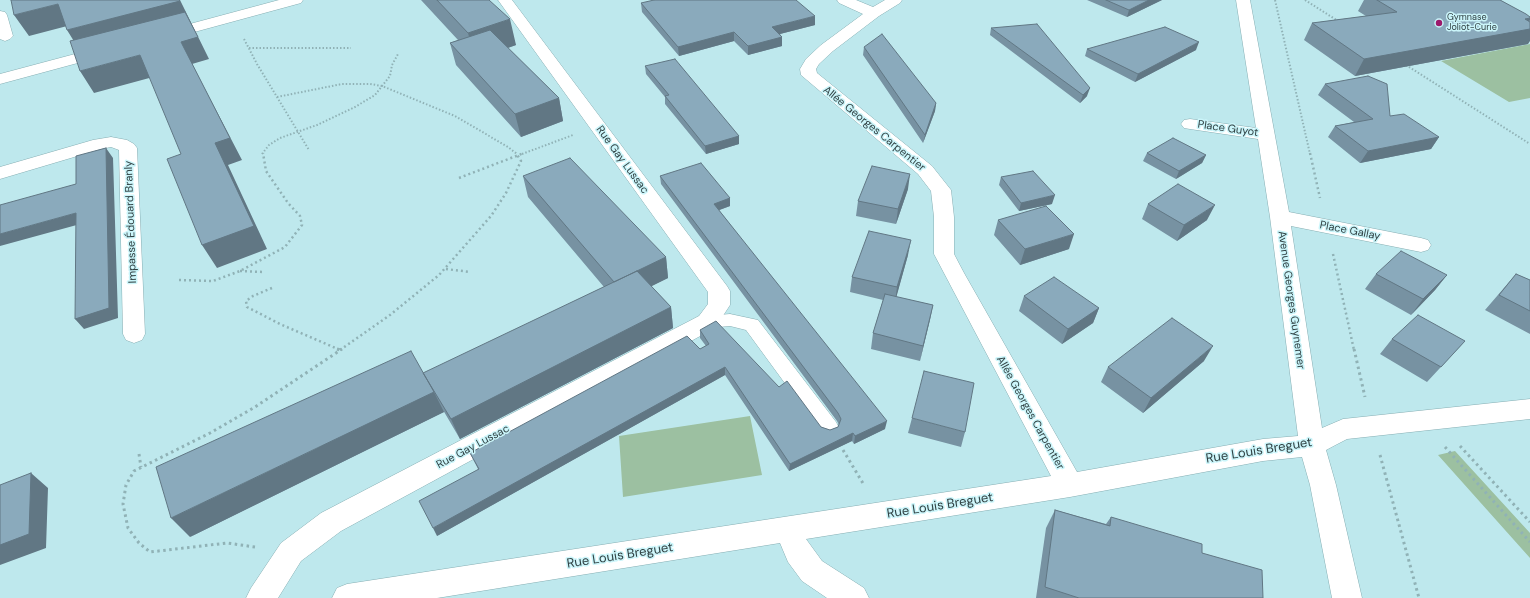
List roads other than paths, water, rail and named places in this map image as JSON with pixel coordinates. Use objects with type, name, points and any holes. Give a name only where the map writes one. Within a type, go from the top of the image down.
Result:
[{"type":"street","points":[[151,39],[296,0]]},
{"type":"street","name":"Rue Gay Lussac","points":[[261,598],[291,552],[331,522],[708,322],[719,305],[719,291],[504,0]]},
{"type":"street","points":[[844,0],[874,13]]},
{"type":"street","name":"Allée Georges Carpentier","points":[[895,0],[874,13],[822,53],[812,62],[808,69],[809,75],[925,170],[941,190],[944,217],[944,254],[1070,485]]},
{"type":"street","name":"Avenue Georges Guynemer","points":[[1243,0],[1280,217],[1312,445],[1323,485],[1347,598]]},
{"type":"street","points":[[0,15],[5,36]]},
{"type":"street","points":[[0,80],[121,47]]},
{"type":"street","name":"Place Guyot","points":[[1190,124],[1265,135]]},
{"type":"street","name":"Impasse Édouard Branly","points":[[0,174],[99,144],[112,142],[122,144],[128,148],[134,334]]},
{"type":"street","name":"Place Gallay","points":[[1280,217],[1421,245]]},
{"type":"street","name":"Rue Louis Breguet","points":[[347,598],[1070,485],[1263,450],[1312,445],[1343,430],[1372,428],[1530,409]]},
{"type":"street","points":[[788,530],[798,553],[812,571],[854,598]]},
{"type":"lane","name":"Rue Gay Lussac","points":[[708,322],[730,320],[752,325],[830,428]]},
{"type":"place","name":"Gymnase Joliot-Curie","points":[[1439,23]]}]
